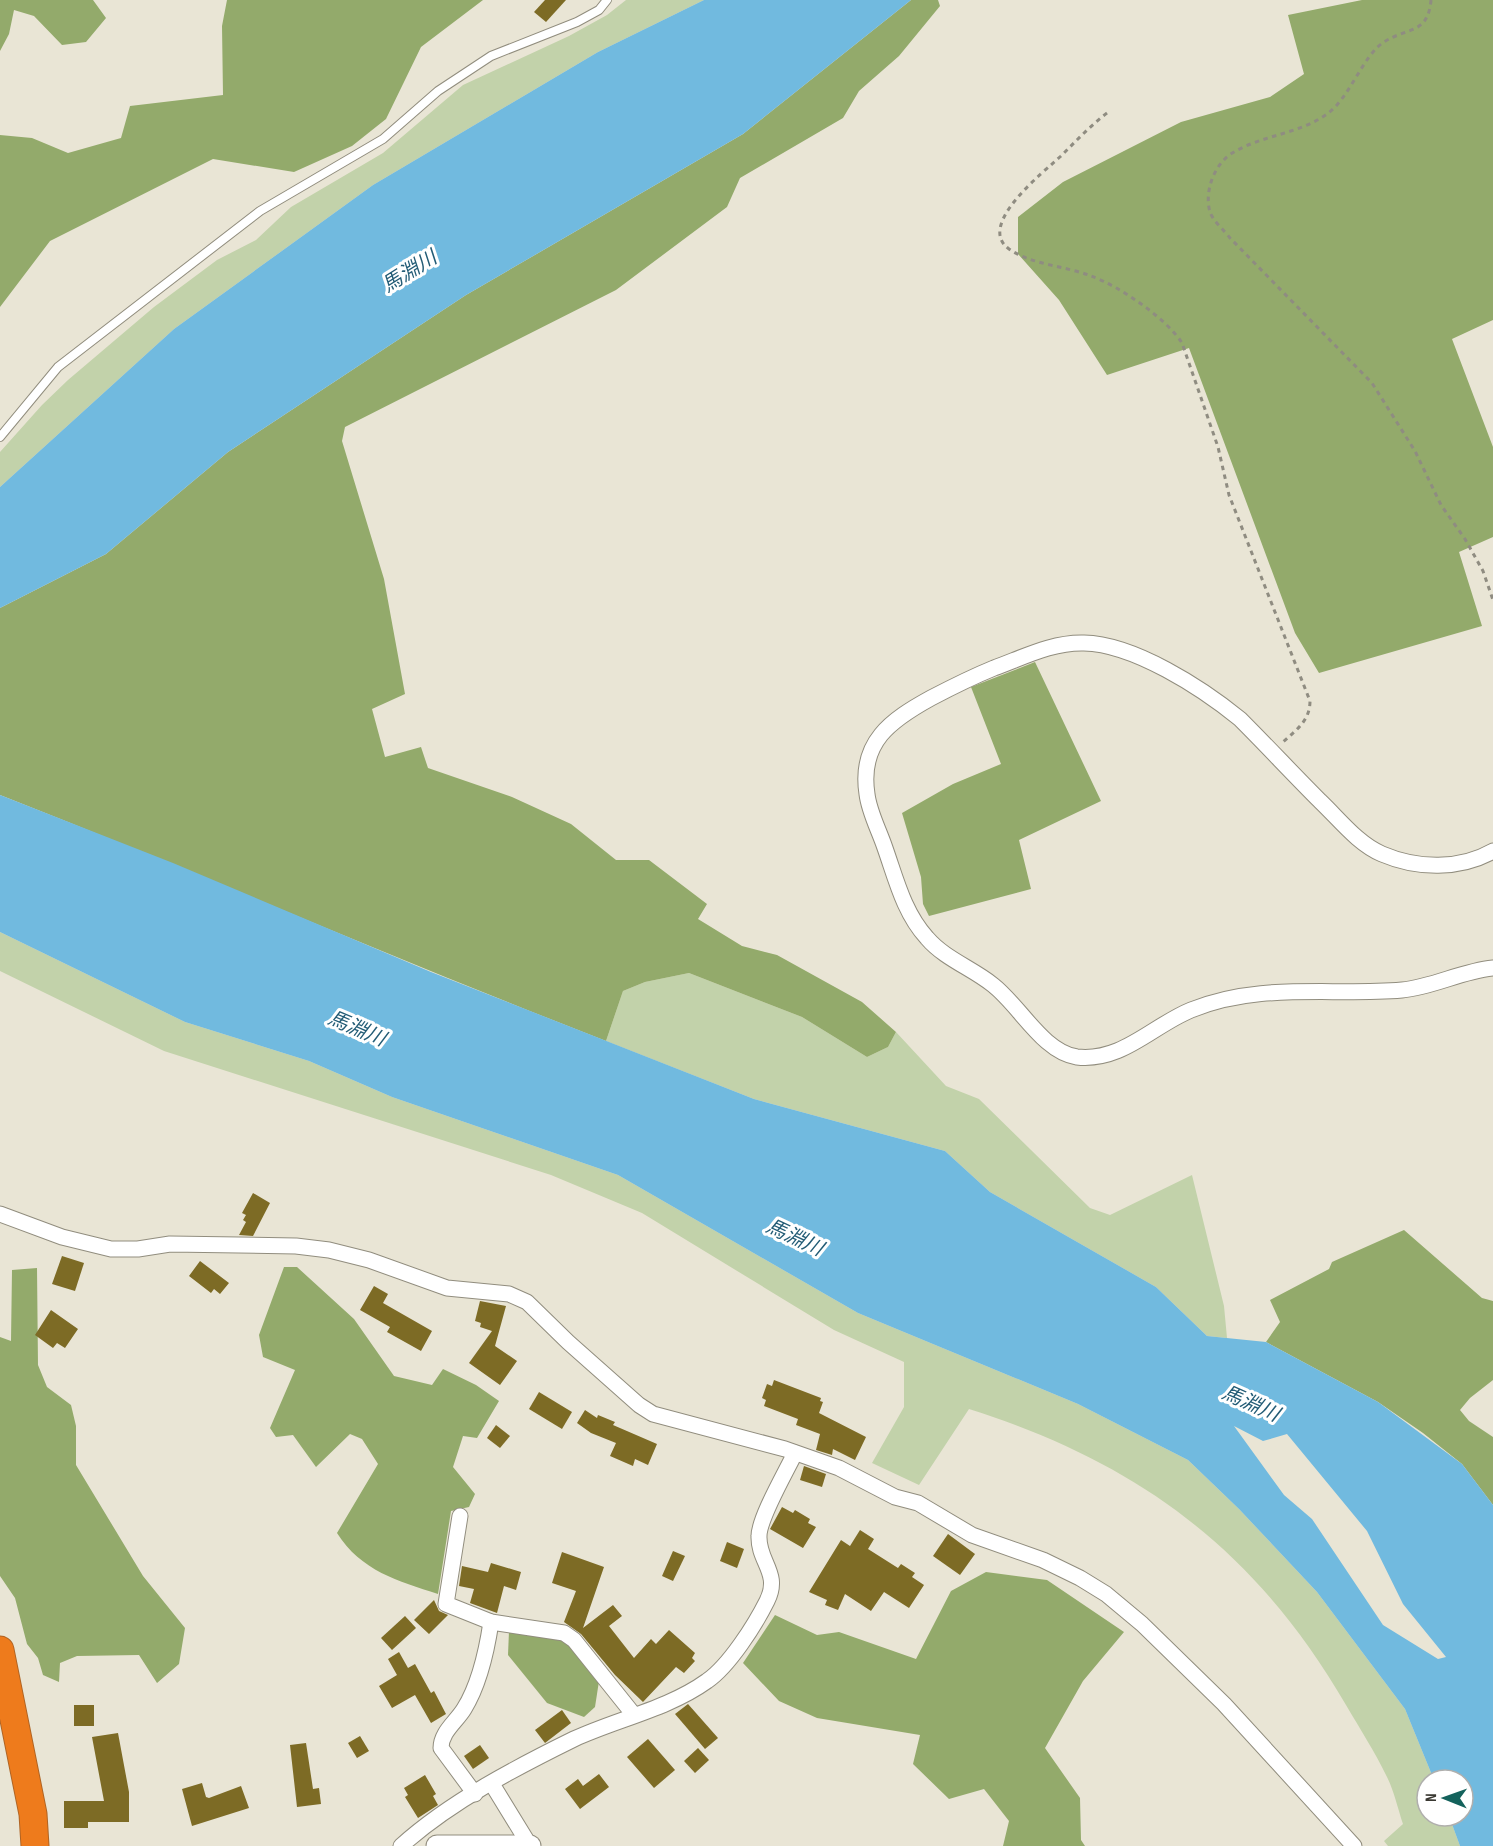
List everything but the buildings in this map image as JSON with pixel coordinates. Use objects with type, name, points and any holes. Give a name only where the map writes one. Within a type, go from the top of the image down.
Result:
[{"type":"highway","points":[[0,1650],[33,1814],[35,1846]]},
{"type":"main road","points":[[437,1846],[530,1846]]},
{"type":"street","points":[[1493,851],[1463,863],[1444,866],[1424,865],[1381,854],[1360,840],[1234,714],[1190,684],[1131,654],[1100,645],[1066,644],[979,674],[898,716],[885,728],[872,752],[866,780],[867,797],[904,904],[916,925],[943,954],[991,983],[1007,997],[1043,1039],[1061,1053],[1077,1057],[1102,1057],[1120,1052],[1181,1014],[1226,998],[1288,990],[1359,993],[1406,989],[1430,986],[1493,968]]},
{"type":"street","points":[[0,1214],[89,1246],[111,1249],[138,1249],[170,1244],[296,1246],[329,1250],[369,1260],[447,1288],[509,1294],[527,1302],[568,1342],[639,1405],[653,1414],[795,1453],[839,1468],[895,1497],[918,1503],[972,1535],[1043,1560],[1106,1594],[1142,1624],[1224,1704],[1354,1846]]},
{"type":"street","points":[[401,1846],[420,1829],[475,1794],[575,1739],[688,1693],[709,1680],[726,1662],[768,1600],[772,1584],[771,1570],[761,1551],[759,1535],[795,1453]]},
{"type":"street","points":[[460,1516],[446,1604],[491,1622],[564,1633],[574,1640],[634,1715]]},
{"type":"street","points":[[475,1794],[441,1748],[441,1739],[465,1707],[480,1669],[491,1622]]},
{"type":"street","points":[[492,1784],[530,1846]]},
{"type":"lane","points":[[0,437],[58,367],[260,212],[383,139],[438,91],[491,56],[577,22],[599,10],[607,0]]},
{"type":"path","points":[[1431,0],[1430,12],[1421,27],[1383,43],[1343,98],[1328,114],[1301,128],[1232,152],[1218,169],[1208,188],[1211,213],[1230,238],[1372,383],[1415,451],[1441,505],[1465,539],[1483,571],[1493,600]]},
{"type":"path","points":[[1107,113],[1088,127],[1016,198],[1004,217],[1001,237],[1007,248],[1029,258],[1092,276],[1111,285],[1175,331],[1182,343],[1218,447],[1229,495],[1310,700],[1310,713],[1301,726],[1272,752]]},
{"type":"green space","points":[[0,0],[93,0],[106,18],[86,42],[62,45],[34,16],[14,10],[9,34],[0,51]]},
{"type":"green space","points":[[227,0],[483,0],[421,47],[386,119],[352,146],[294,172],[213,159],[50,241],[0,307],[0,135],[32,138],[68,153],[121,138],[130,106],[223,95],[222,26]]},
{"type":"green space","points":[[626,0],[704,0],[598,52],[373,185],[174,329],[0,487],[0,452],[68,380],[154,307],[217,260],[256,240],[291,207],[383,153],[463,85],[569,36],[607,15]]},
{"type":"green space","points":[[911,0],[938,0],[940,6],[899,56],[859,91],[843,118],[740,178],[727,207],[616,290],[345,427],[342,441],[384,579],[405,694],[372,709],[385,757],[421,747],[428,768],[512,797],[571,824],[616,860],[649,860],[707,904],[698,919],[742,946],[777,955],[862,1002],[896,1032],[888,1047],[867,1057],[802,1017],[689,973],[645,982],[623,991],[606,1041],[0,795],[0,608],[106,554],[228,452],[466,295],[743,134]]},
{"type":"green space","points":[[1362,0],[1493,0],[1493,320],[1452,339],[1493,447],[1493,537],[1459,552],[1482,626],[1319,673],[1295,633],[1189,348],[1107,375],[1059,300],[1018,254],[1018,217],[1063,182],[1181,122],[1270,97],[1304,74],[1288,15]]},
{"type":"green space","points":[[1035,662],[1101,801],[1019,840],[1031,889],[929,916],[923,904],[921,877],[902,813],[953,784],[1001,764],[971,687]]},
{"type":"green space","points":[[0,932],[185,1022],[309,1061],[392,1097],[618,1175],[858,1313],[1078,1404],[1188,1460],[1239,1509],[1317,1592],[1405,1709],[1429,1768],[1415,1768],[1415,1828],[1453,1828],[1460,1846],[1388,1846],[1384,1841],[1403,1824],[1392,1788],[1346,1705],[1311,1650],[1273,1601],[1232,1557],[1188,1519],[1139,1486],[1087,1456],[1030,1431],[969,1409],[919,1485],[872,1463],[904,1407],[904,1362],[834,1330],[642,1213],[551,1175],[164,1051],[0,971]]},
{"type":"green space","points":[[689,973],[802,1017],[867,1057],[888,1047],[896,1032],[946,1086],[979,1099],[1090,1208],[1110,1215],[1192,1175],[1224,1306],[1227,1338],[1207,1336],[1156,1287],[990,1192],[945,1151],[754,1099],[606,1041],[623,991],[645,982]]},
{"type":"green space","points":[[1404,1230],[1482,1298],[1493,1301],[1493,1380],[1470,1398],[1460,1410],[1469,1421],[1493,1437],[1493,1505],[1462,1464],[1423,1433],[1378,1402],[1266,1342],[1280,1322],[1270,1300],[1329,1269],[1332,1262]]},
{"type":"green space","points":[[284,1267],[297,1267],[354,1319],[394,1376],[432,1385],[443,1369],[476,1385],[499,1401],[477,1438],[463,1436],[453,1467],[475,1494],[469,1507],[451,1511],[438,1594],[395,1579],[369,1566],[357,1557],[337,1533],[378,1464],[362,1439],[350,1434],[316,1467],[293,1435],[276,1437],[270,1428],[295,1370],[263,1357],[259,1335]]},
{"type":"green space","points":[[37,1268],[38,1365],[47,1387],[71,1405],[76,1426],[76,1465],[143,1576],[185,1628],[179,1664],[157,1683],[139,1655],[77,1656],[60,1663],[59,1682],[43,1675],[38,1658],[27,1644],[15,1598],[0,1576],[0,1337],[11,1341],[12,1270]]},
{"type":"green space","points":[[986,1572],[1047,1580],[1124,1632],[1083,1681],[1045,1748],[1080,1798],[1081,1840],[1085,1846],[1003,1846],[1009,1821],[984,1789],[949,1799],[913,1764],[920,1735],[817,1718],[779,1701],[743,1663],[775,1615],[817,1635],[839,1632],[916,1659],[951,1591]]},
{"type":"green space","points":[[509,1631],[567,1641],[599,1681],[595,1707],[584,1717],[547,1703],[508,1655]]},
{"type":"water","name":"馬淵川","points":[[704,0],[911,0],[743,134],[466,295],[228,452],[106,554],[0,608],[0,487],[174,329],[373,185],[598,52]]},
{"type":"water","name":"馬淵川","points":[[0,795],[173,863],[431,972],[754,1099],[945,1151],[990,1192],[1156,1287],[1207,1336],[1266,1342],[1378,1402],[1462,1464],[1493,1505],[1493,1846],[1460,1846],[1453,1828],[1475,1828],[1475,1768],[1429,1768],[1405,1709],[1317,1592],[1239,1509],[1188,1460],[1078,1404],[858,1313],[618,1175],[392,1097],[309,1061],[185,1022],[0,932]],"holes":[[[1234,1426],[1263,1441],[1287,1434],[1367,1531],[1403,1604],[1446,1657],[1438,1659],[1383,1625],[1312,1519],[1284,1495]]]}]
